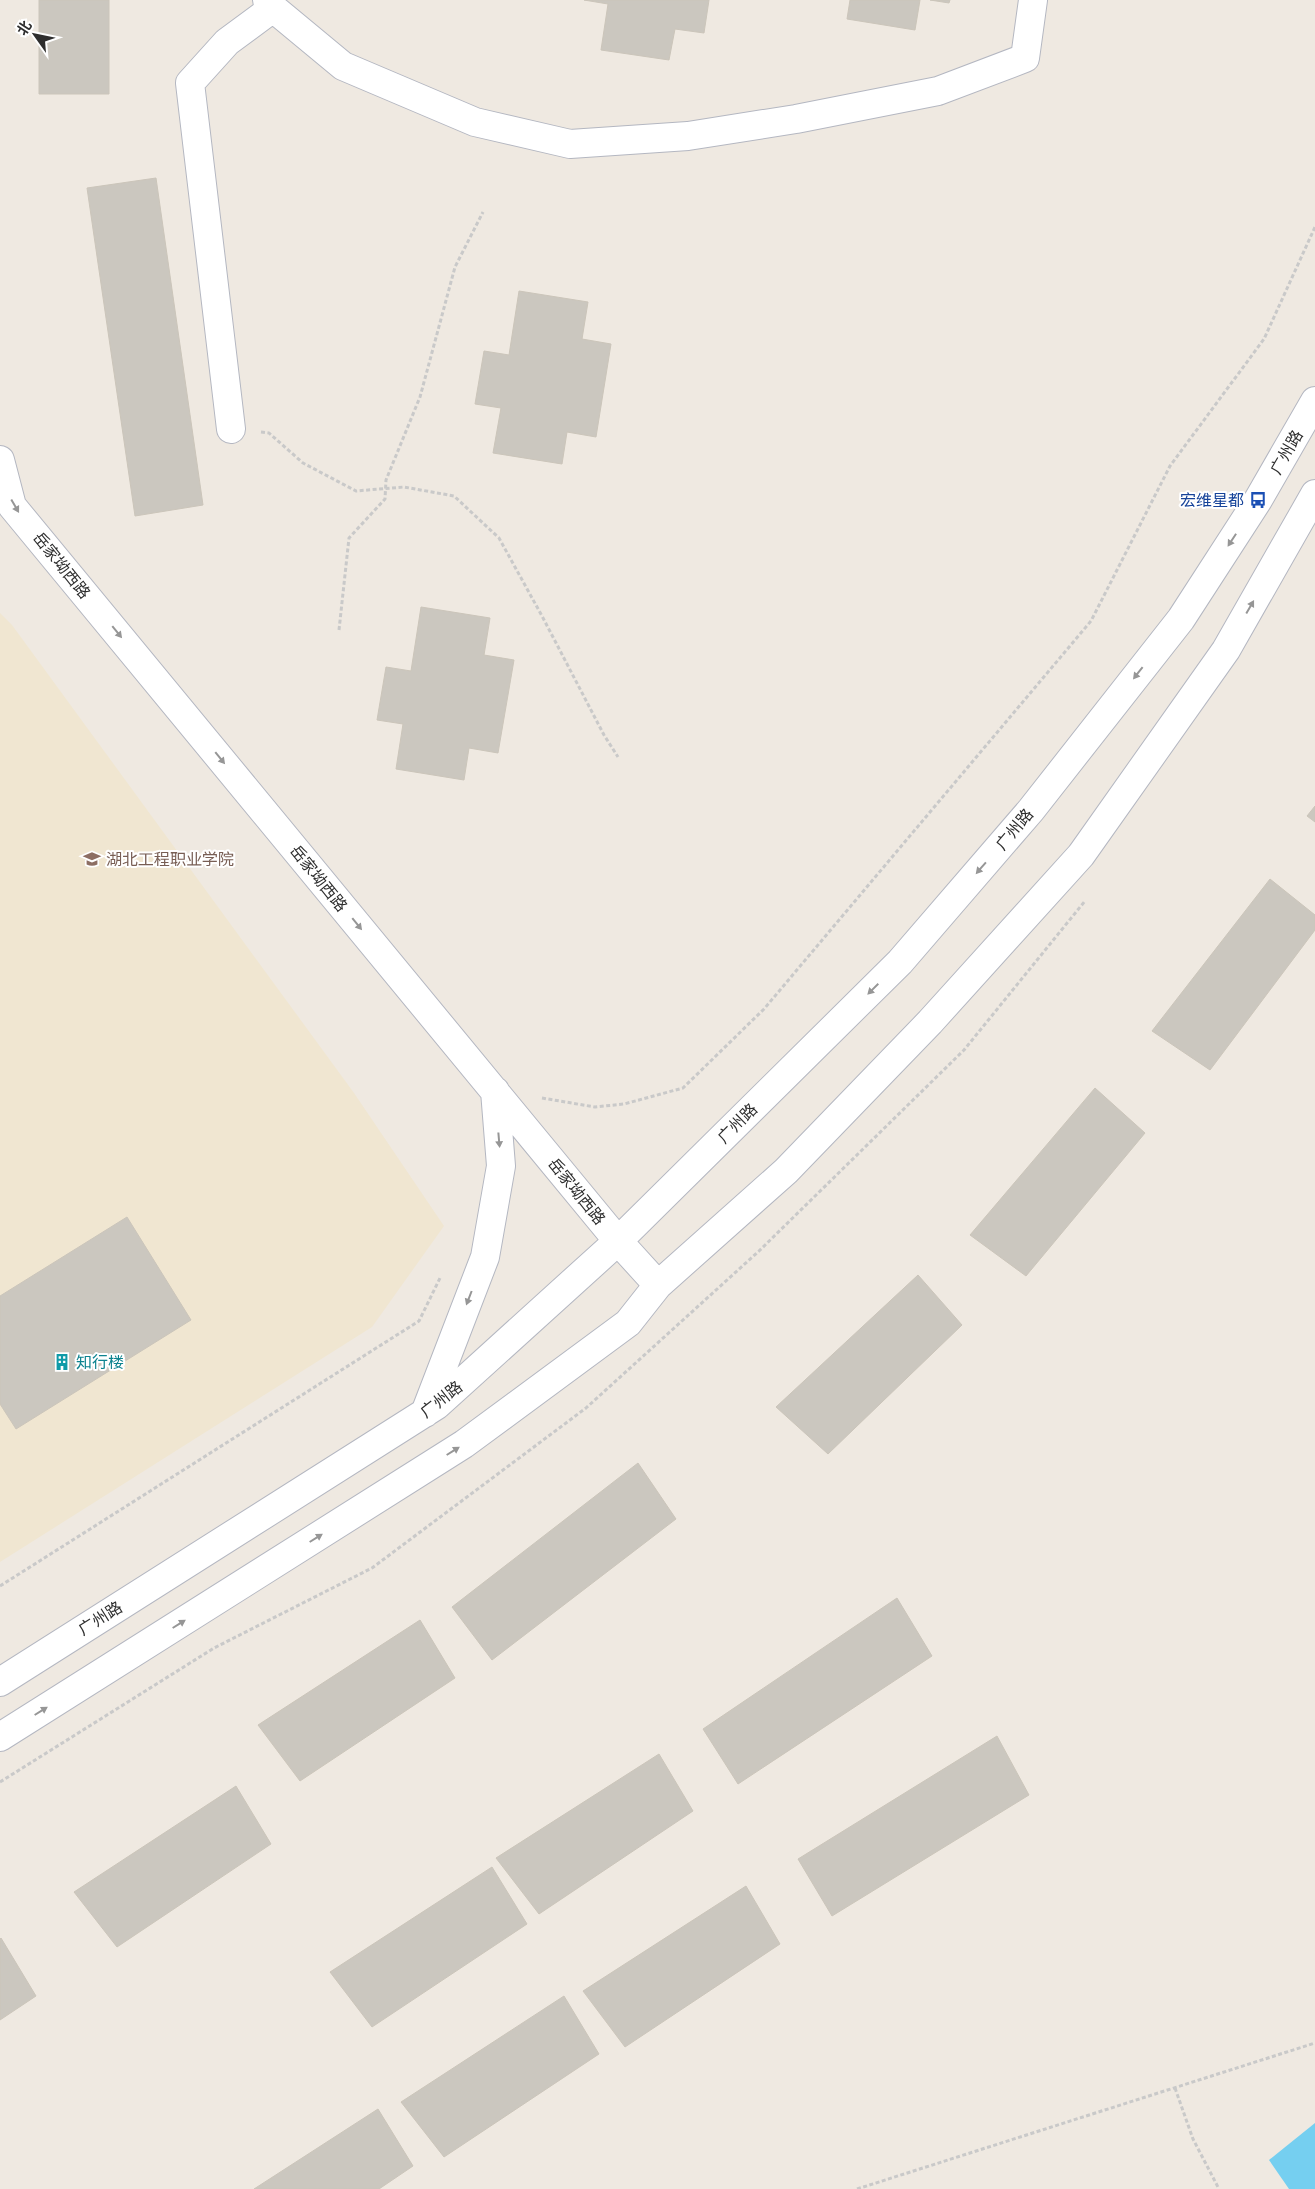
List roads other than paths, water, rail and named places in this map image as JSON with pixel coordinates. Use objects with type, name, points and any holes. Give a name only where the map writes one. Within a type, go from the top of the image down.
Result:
[{"type":"main road","points":[[231,429],[190,83],[227,42],[270,4],[343,66],[474,122],[570,144],[688,136],[796,119],[938,91],[1025,58],[1033,0]]},
{"type":"main road","name":"广州路","points":[[0,1682],[437,1405],[618,1241],[900,962],[1031,810],[1181,619],[1258,500],[1315,401]]},
{"type":"main road","name":"岳家坳西路","points":[[0,460],[12,506],[618,1241],[658,1286]]},
{"type":"main road","points":[[0,1737],[464,1444],[628,1323],[658,1286],[786,1171],[930,1022],[1081,855],[1226,650],[1315,494]]},
{"type":"main road","points":[[425,1413],[485,1257],[501,1166],[495,1091]]},
{"type":"water","points":[[1315,2123],[1315,2189],[1289,2189],[1269,2160]]},
{"type":"place","name":"宏维星都","points":[[1258,500]]},
{"type":"place","name":"湖北工程职业学院","points":[[92,859]]},
{"type":"place","name":"知行楼","points":[[62,1362]]}]
